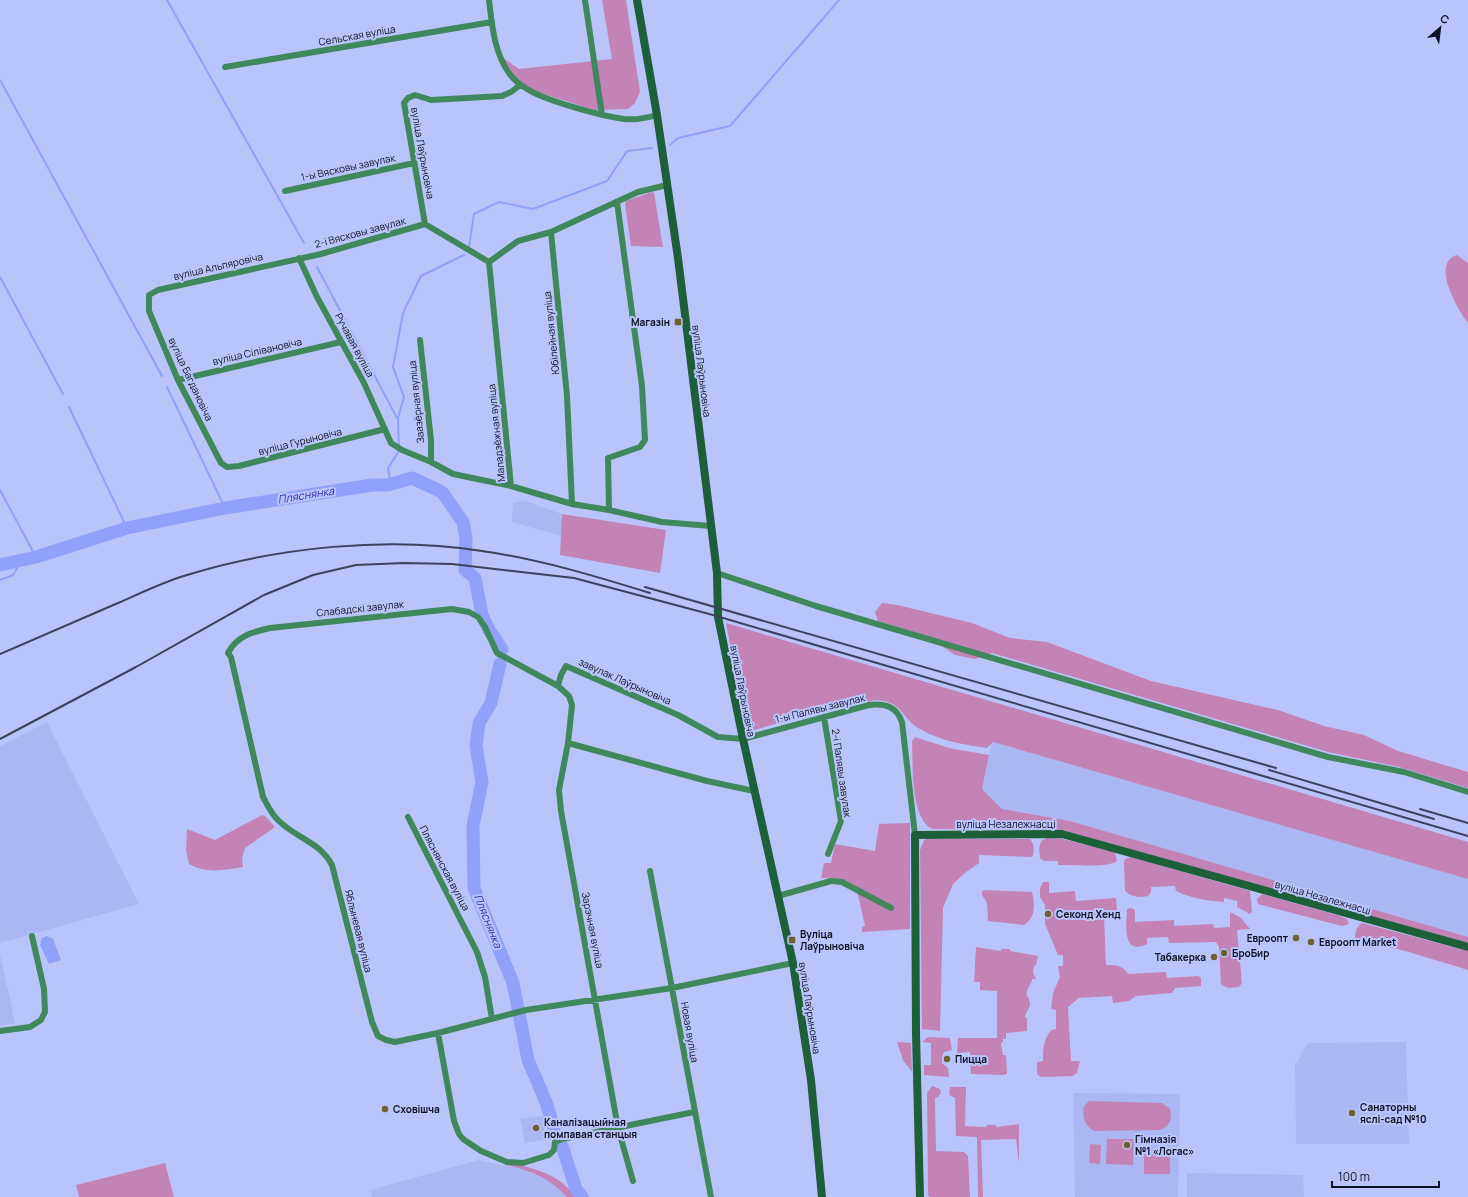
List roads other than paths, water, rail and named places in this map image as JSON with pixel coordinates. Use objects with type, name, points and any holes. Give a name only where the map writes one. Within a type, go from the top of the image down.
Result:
[{"type":"main road","name":"вуліца Лаўрыновіча","points":[[637,0],[657,115],[667,185],[717,573],[718,617],[754,791],[793,963],[810,1080],[822,1197]]},
{"type":"main road","name":"вуліца Незалежнасці","points":[[915,835],[1062,834],[1468,947]]},
{"type":"main road","points":[[915,835],[916,1033],[920,1197]]},
{"type":"street","points":[[489,0],[494,39],[502,60],[510,75],[520,85],[537,94],[602,115],[625,119],[647,118],[657,115]]},
{"type":"street","points":[[585,0],[602,115]]},
{"type":"street","name":"Сельская вуліца","points":[[225,67],[492,22]]},
{"type":"street","name":"вуліца Лаўрыновіча","points":[[425,224],[404,107],[408,98],[414,96],[431,100],[502,96],[511,92],[520,85]]},
{"type":"street","name":"1-ы Вясковы завулак","points":[[285,191],[414,163]]},
{"type":"street","points":[[425,224],[489,262],[518,241],[551,232],[638,192],[667,185]]},
{"type":"street","points":[[609,510],[608,458],[640,447],[645,440],[642,386],[617,202]]},
{"type":"street","name":"2-і Вясковы завулак","points":[[299,258],[321,254],[425,224]]},
{"type":"street","name":"Юбілейная вуліца","points":[[551,232],[567,396],[572,504]]},
{"type":"street","name":"вуліца Альпяровіча","points":[[148,302],[149,295],[158,290],[299,258]]},
{"type":"street","name":"Ручавая вуліца","points":[[299,258],[317,297],[364,383],[392,443]]},
{"type":"street","name":"Маладзёжная вуліца","points":[[392,443],[402,450],[431,462],[453,474],[511,486],[489,262]]},
{"type":"street","name":"вуліца Багдановіча","points":[[148,302],[148,311],[178,380],[221,463]]},
{"type":"street","name":"Заазёрная вуліца","points":[[420,340],[431,440],[431,462]]},
{"type":"street","name":"вуліца Сілівановіча","points":[[178,380],[341,342]]},
{"type":"street","name":"вуліца Гурыновіча","points":[[221,463],[227,467],[239,466],[386,429]]},
{"type":"street","points":[[511,486],[572,504],[609,510],[662,522],[711,526]]},
{"type":"street","points":[[717,573],[816,606],[1328,757],[1404,772],[1468,792]]},
{"type":"street","name":"Слабадскі завулак","points":[[234,643],[247,634],[270,628],[444,609],[469,612],[478,618],[485,627],[497,653],[558,686]]},
{"type":"street","name":"Яблыневая вуліца","points":[[234,643],[228,653],[231,657],[264,797],[271,813],[278,820],[316,845],[324,853],[332,865],[375,1032],[381,1038],[395,1042],[438,1033],[514,1012],[596,1001],[672,988],[793,963]]},
{"type":"street","name":"завулак Лаўрыновіча","points":[[558,686],[560,675],[566,666],[678,715],[718,737],[743,739]]},
{"type":"street","name":"Зарэчная вуліца","points":[[558,686],[569,696],[572,705],[568,744],[559,790],[559,801],[618,1128],[633,1181]]},
{"type":"street","name":"1-ы Палявы завулак","points":[[743,739],[877,704],[890,707],[898,712],[903,727],[915,835]]},
{"type":"street","name":"2-і Палявы завулак","points":[[824,717],[841,821],[828,854]]},
{"type":"street","points":[[568,744],[706,781],[754,791]]},
{"type":"street","name":"Пляснянская вуліца","points":[[408,817],[477,952],[485,977],[492,1019]]},
{"type":"street","name":"Новая вуліца","points":[[650,871],[711,1197]]},
{"type":"street","points":[[778,896],[824,883],[842,882],[891,908]]},
{"type":"street","points":[[0,1031],[30,1027],[41,1020],[45,1012],[44,989],[32,936]]},
{"type":"street","points":[[438,1033],[454,1121],[459,1134],[467,1143],[494,1158],[507,1162],[523,1163],[549,1154],[554,1150],[555,1142],[562,1139],[694,1112]]},
{"type":"waterway","points":[[167,0],[304,243]]},
{"type":"waterway","points":[[670,145],[678,138],[730,126],[839,0]]},
{"type":"waterway","points":[[0,80],[162,376]]},
{"type":"waterway","points":[[469,247],[474,214],[499,202],[533,209],[607,181],[627,151],[652,148]]},
{"type":"waterway","points":[[388,485],[390,479],[388,468],[399,451],[398,418],[404,397],[393,367],[403,313],[421,276],[464,255]]},
{"type":"waterway","points":[[317,267],[397,418]]},
{"type":"waterway","points":[[0,277],[63,394]]},
{"type":"waterway","points":[[167,387],[225,508]]},
{"type":"waterway","points":[[69,407],[127,528]]},
{"type":"waterway","name":"Пляснянка","points":[[0,565],[36,557],[127,528],[225,508],[372,485],[388,485],[412,478],[442,492],[463,522],[466,537],[465,570],[475,578],[482,615],[489,630],[502,649]]},
{"type":"waterway","points":[[0,490],[36,557]]},
{"type":"waterway","points":[[0,580],[13,575],[22,560]]},
{"type":"waterway","name":"Пляснянка","points":[[500,664],[491,703],[479,723],[476,746],[482,782],[473,826],[474,888],[513,983],[528,1060],[546,1102],[554,1128]]},
{"type":"waterway","name":"Пляснянка","points":[[562,1146],[576,1189],[582,1197]]},
{"type":"railway","points":[[0,654],[178,578],[222,565],[258,557],[333,547],[409,544],[503,554],[588,574],[650,593]]},
{"type":"railway","points":[[0,739],[136,667],[264,595],[313,575],[356,565],[404,563],[452,564],[574,578],[713,615],[1468,836]]},
{"type":"railway","points":[[645,587],[1276,768]]},
{"type":"railway","points":[[1269,770],[1434,819]]},
{"type":"railway","points":[[1420,809],[1468,823]]},
{"type":"place","name":"Магазін","points":[[678,322]]},
{"type":"place","name":"Секонд Хенд","points":[[1048,914]]},
{"type":"place","name":"Евроопт","points":[[1296,938]]},
{"type":"place","name":"Вуліца Лаўрыновіча","points":[[792,940]]},
{"type":"place","name":"Евроопт Market","points":[[1311,942]]},
{"type":"place","name":"БроБир","points":[[1224,953]]},
{"type":"place","name":"Табакерка","points":[[1214,957]]},
{"type":"place","name":"Пицца","points":[[947,1059]]},
{"type":"place","name":"Сховішча","points":[[385,1109]]},
{"type":"place","name":"Санаторны яслі-сад №10","points":[[1352,1113]]},
{"type":"place","name":"Каналізацыйная помпавая станцыя","points":[[536,1128]]},
{"type":"place","name":"Гімназія №1 «Логас»","points":[[1127,1145]]}]
